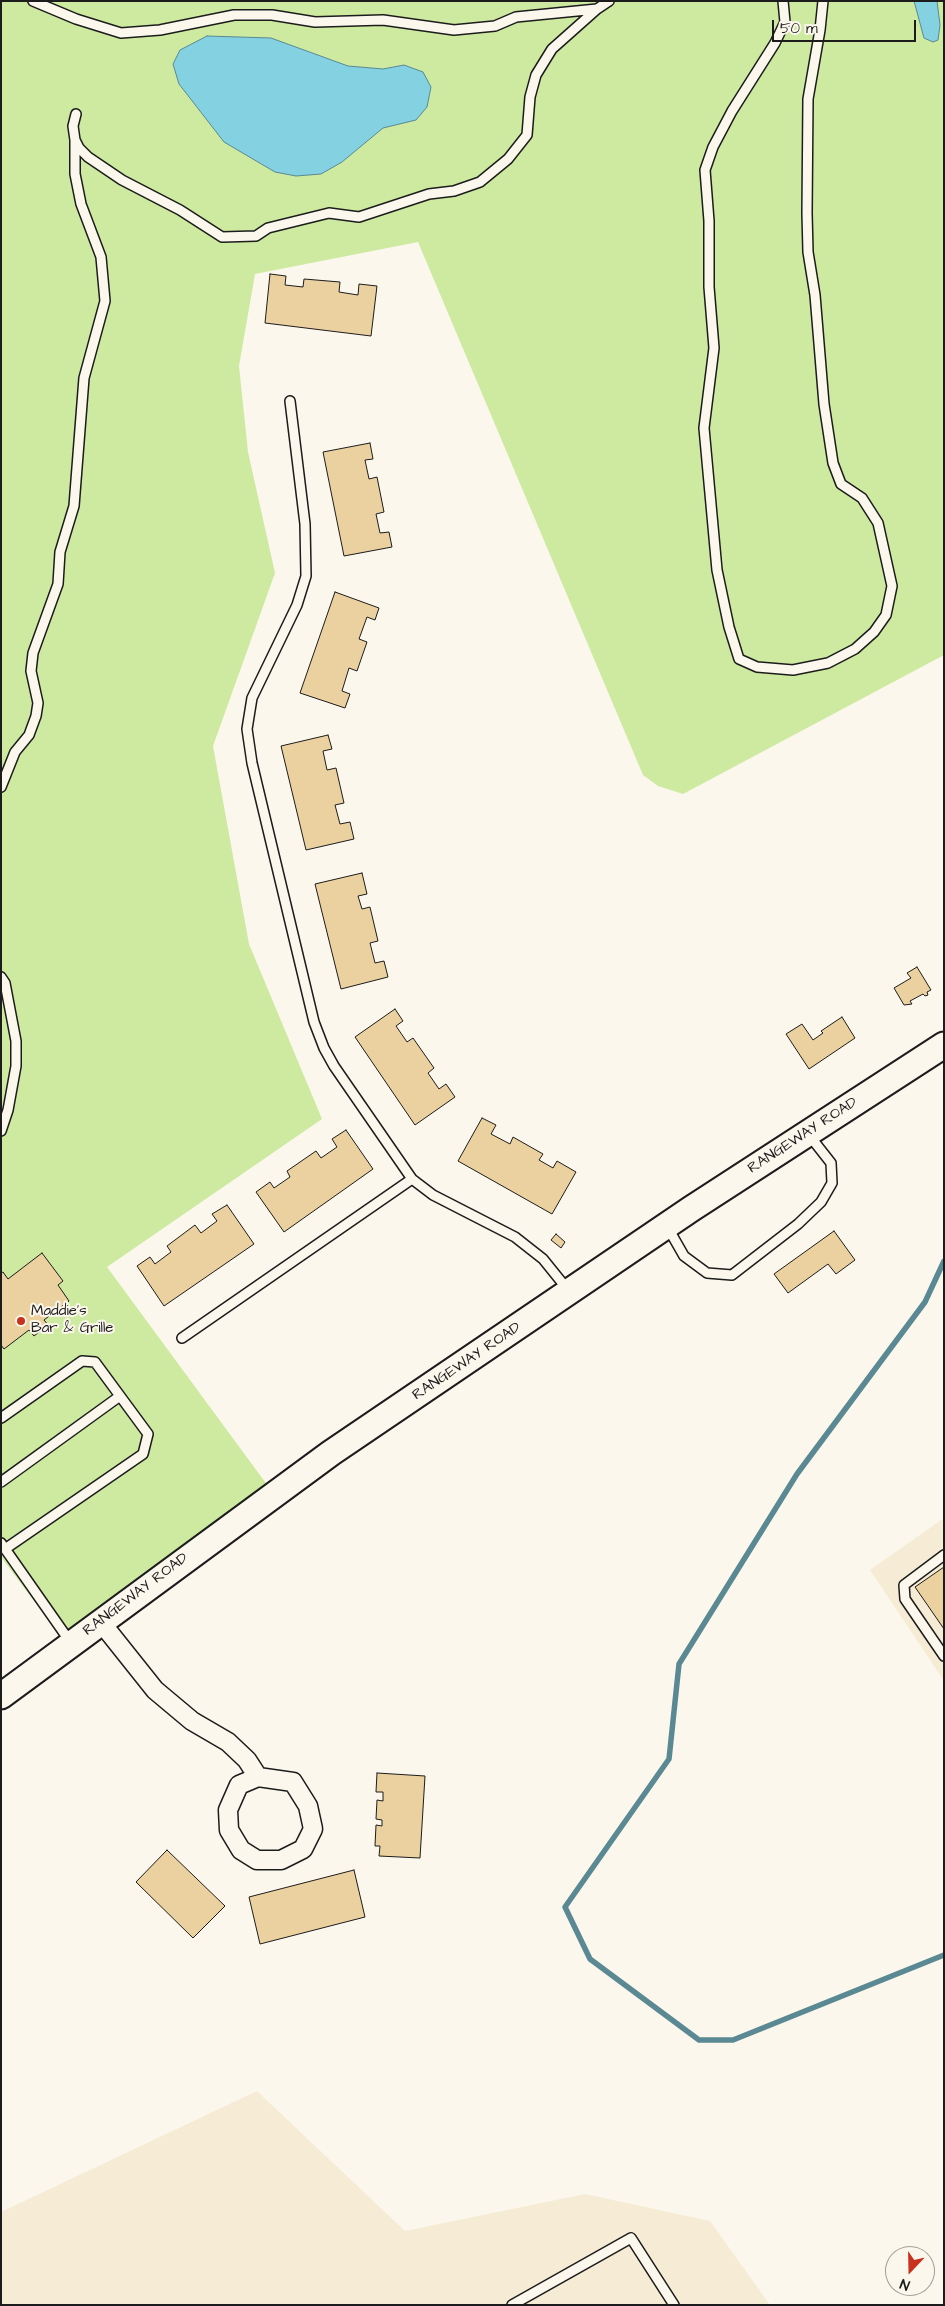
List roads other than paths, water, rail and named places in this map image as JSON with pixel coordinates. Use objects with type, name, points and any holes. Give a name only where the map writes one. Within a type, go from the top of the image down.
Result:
[{"type":"street","name":"RANGEWAY ROAD","points":[[1,1696],[100,1621],[330,1453],[667,1226],[944,1045]]},
{"type":"street","points":[[100,1621],[156,1690],[192,1721],[228,1742],[247,1760],[258,1777],[293,1782],[308,1806],[313,1829],[303,1849],[281,1860],[257,1860],[241,1850],[229,1830],[228,1810],[239,1786],[258,1777]]},
{"type":"lane","points":[[33,1],[76,19],[121,33],[160,30],[234,15],[272,15],[316,22],[383,20],[454,30],[495,26],[516,17],[597,10]]},
{"type":"lane","points":[[75,140],[79,148],[88,157],[122,180],[180,210],[222,237],[256,236],[268,228],[329,213],[359,217],[430,194],[454,191],[480,182],[508,159],[527,136],[530,97],[536,75],[552,49],[609,1]]},
{"type":"lane","points":[[783,1],[785,22],[775,43],[732,111],[713,147],[705,170],[709,221],[709,287],[714,348],[704,428],[717,570],[729,627],[739,659],[757,667],[793,670],[828,663],[855,649],[874,632],[886,615],[892,586],[878,523],[862,498],[841,484],[833,463],[824,404],[815,295],[808,252],[807,213],[808,99],[820,30],[822,1]]},
{"type":"lane","points":[[1,787],[15,752],[29,735],[36,716],[38,703],[31,670],[33,653],[58,584],[60,552],[74,506],[84,378],[105,301],[101,257],[81,204],[75,174],[73,126],[76,114]]},
{"type":"lane","points":[[290,402],[305,524],[306,576],[297,605],[252,698],[248,719],[248,746],[314,1022],[324,1048],[334,1066],[412,1178],[433,1195],[516,1237],[543,1259],[570,1292]]},
{"type":"lane","points":[[1,977],[5,983],[16,1041],[16,1066],[8,1110],[1,1131]]},
{"type":"lane","points":[[667,1226],[684,1256],[708,1273],[732,1275],[798,1224],[821,1202],[832,1182],[831,1163],[808,1133]]},
{"type":"lane","points":[[182,1338],[412,1178]]},
{"type":"lane","points":[[1,1418],[82,1361],[95,1362],[148,1434],[143,1454],[3,1546],[71,1643]]},
{"type":"lane","points":[[1,1482],[120,1396]]},
{"type":"lane","points":[[944,1555],[904,1585],[905,1599],[944,1656]]},
{"type":"lane","points":[[512,2305],[631,2238],[674,2305]]},
{"type":"water","points":[[914,1],[937,1],[940,25],[938,40],[933,42],[924,38]]},
{"type":"water","points":[[207,36],[271,38],[348,66],[383,69],[404,65],[423,72],[431,87],[427,107],[416,120],[383,128],[342,162],[321,174],[296,176],[275,172],[224,142],[179,84],[173,64],[180,50]]},
{"type":"waterway","points":[[944,1261],[925,1302],[797,1474],[679,1664],[669,1759],[565,1907],[590,1959],[699,2040],[733,2040],[944,1955]]},
{"type":"place","name":"Maddie's Bar & Grille","points":[[21,1321]]}]
